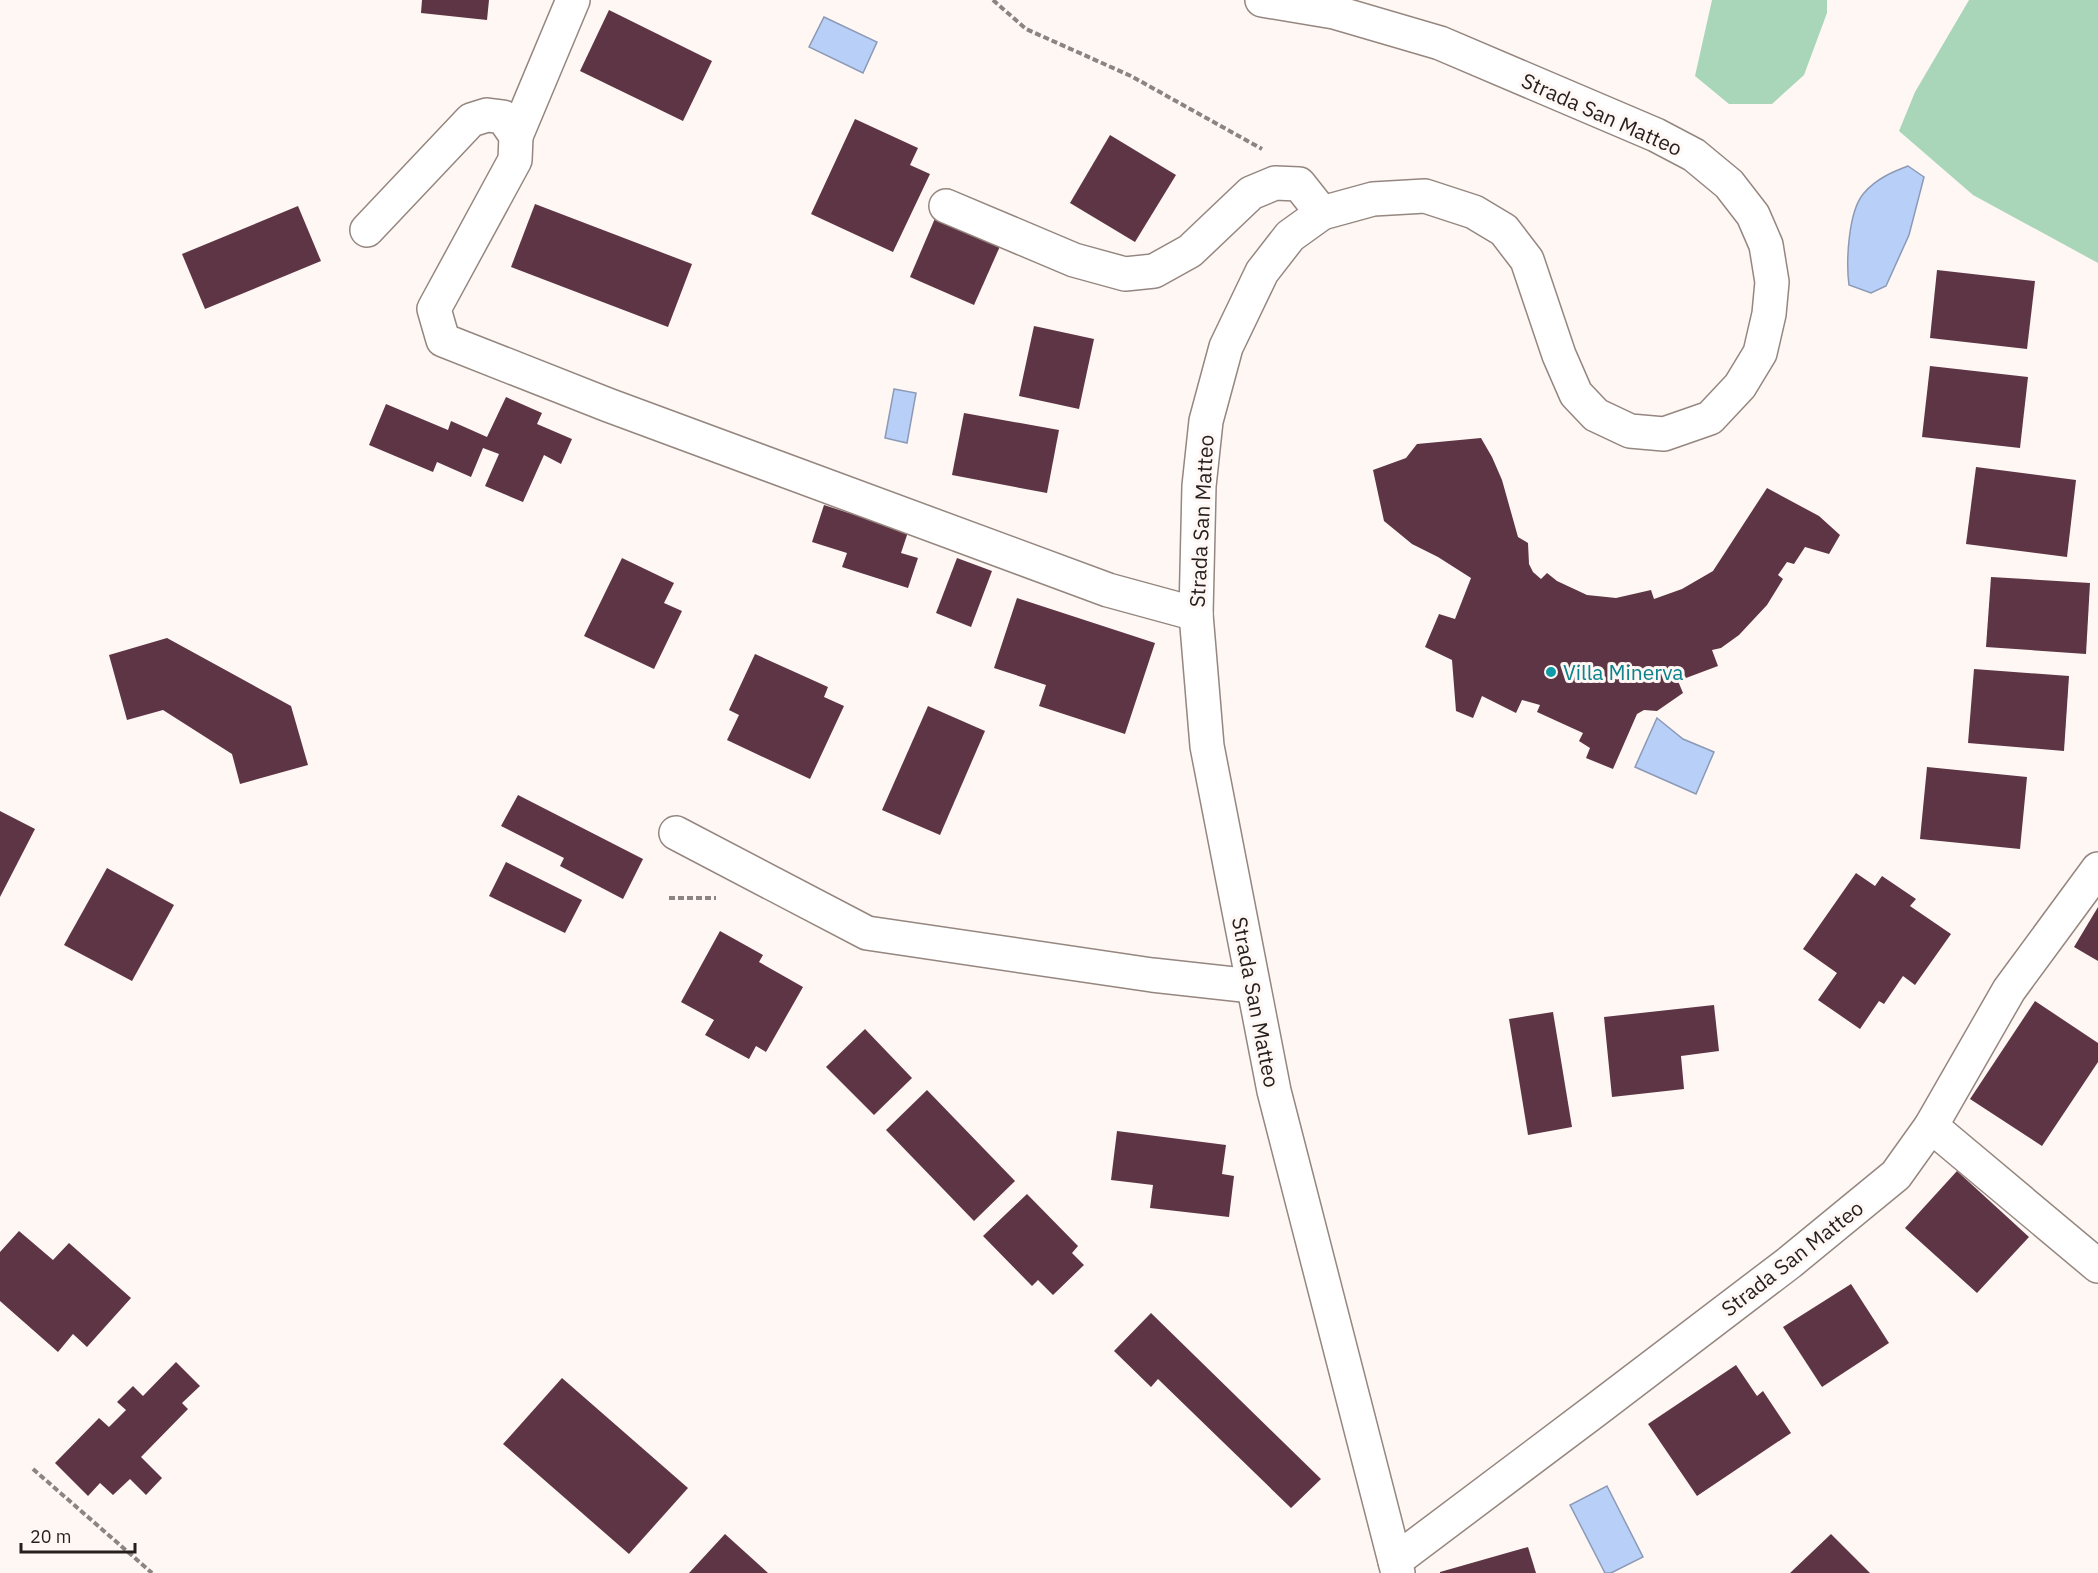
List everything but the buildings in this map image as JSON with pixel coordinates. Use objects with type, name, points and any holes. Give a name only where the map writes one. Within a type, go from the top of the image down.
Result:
[{"type":"street","points":[[573,0],[516,136],[515,160],[434,309],[442,340],[608,405],[1108,590],[1196,614]]},
{"type":"street","name":"Strada San Matteo","points":[[1262,0],[1334,12],[1440,43],[1656,135],[1694,155],[1729,184],[1753,215],[1766,245],[1772,282],[1769,314],[1760,353],[1740,386],[1710,418],[1664,434],[1630,431],[1596,415],[1576,394],[1559,355],[1527,260],[1504,230],[1474,212],[1425,196],[1374,199],[1322,213],[1290,236],[1262,272],[1226,347],[1206,421],[1200,476],[1196,614],[1207,746],[1274,1091],[1396,1567],[1597,1409],[1790,1262],[1896,1175],[1931,1126],[2009,990],[2098,869]]},
{"type":"street","points":[[368,230],[471,120],[487,115],[503,117],[516,136]]},
{"type":"street","points":[[946,206],[1074,260],[1125,274],[1154,270],[1190,251],[1251,193],[1275,183],[1299,184],[1322,213]]},
{"type":"street","points":[[676,833],[867,933],[1152,975],[1252,986]]},
{"type":"street","points":[[1931,1126],[2098,1266]]},
{"type":"path","points":[[993,0],[1026,29],[1131,76],[1275,156],[1299,184]]},
{"type":"path","points":[[33,1469],[152,1573]]},
{"type":"green space","points":[[1712,0],[1827,0],[1827,13],[1804,75],[1772,104],[1729,104],[1695,76]]},
{"type":"green space","points":[[1969,0],[2098,0],[2098,263],[1973,195],[1899,131],[1915,92]]},
{"type":"water","points":[[824,17],[877,42],[863,73],[809,47]]},
{"type":"water","points":[[1908,166],[1924,177],[1909,235],[1886,286],[1871,293],[1849,285],[1849,237],[1854,212],[1859,201],[1864,193],[1879,180]]},
{"type":"water","points":[[894,389],[916,393],[907,443],[885,438]]},
{"type":"water","points":[[1657,718],[1683,739],[1714,752],[1696,794],[1635,767]]},
{"type":"water","points":[[1607,1486],[1643,1557],[1611,1573],[1605,1573],[1570,1505]]},
{"type":"place","name":"Villa Minerva","points":[[1551,672]]}]
